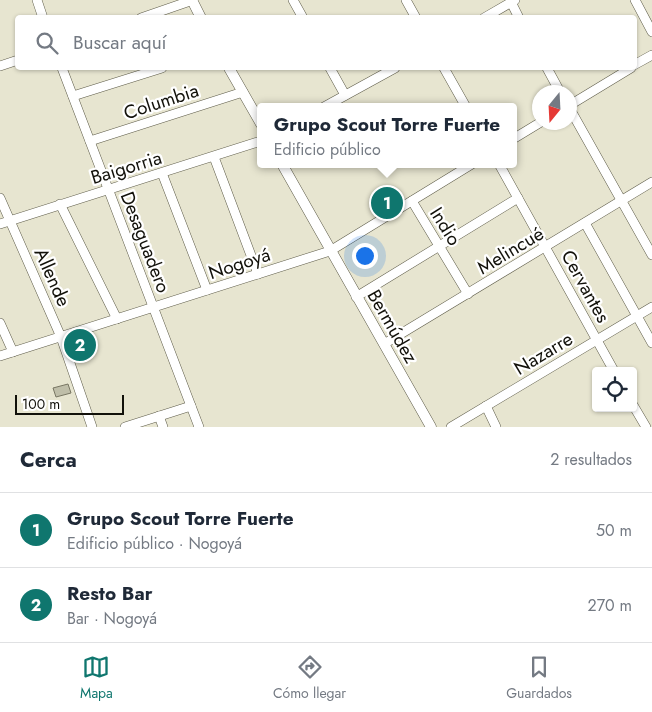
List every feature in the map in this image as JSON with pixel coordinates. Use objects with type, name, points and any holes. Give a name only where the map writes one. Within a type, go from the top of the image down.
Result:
[{"type":"street","points":[[37,0],[42,15]]},
{"type":"street","points":[[150,15],[192,0],[200,15]]},
{"type":"street","points":[[293,0],[301,15]]},
{"type":"street","points":[[406,0],[414,15]]},
{"type":"street","points":[[634,0],[652,32]]},
{"type":"street","points":[[489,15],[513,1],[519,15]]},
{"type":"street","points":[[637,63],[652,55]]},
{"type":"street","points":[[0,66],[15,61]]},
{"type":"street","name":"Desaguadero","points":[[63,70],[199,427]]},
{"type":"street","points":[[73,96],[156,70]]},
{"type":"street","points":[[230,70],[257,117]]},
{"type":"street","points":[[331,70],[345,95]]},
{"type":"street","points":[[331,103],[390,70]]},
{"type":"street","points":[[445,70],[464,103]]},
{"type":"street","points":[[548,70],[556,85]]},
{"type":"street","points":[[577,101],[628,70]]},
{"type":"street","name":"Columbia","points":[[90,141],[243,92]]},
{"type":"street","points":[[577,121],[652,255]]},
{"type":"street","points":[[517,137],[532,127]]},
{"type":"street","name":"Baigorria","points":[[0,224],[257,142]]},
{"type":"street","points":[[214,157],[258,274]]},
{"type":"street","name":"Bermúdez","points":[[284,168],[431,427]]},
{"type":"street","name":"Nogoyá","points":[[0,356],[330,251],[466,168]]},
{"type":"street","name":"Cervantes","points":[[501,168],[612,367]]},
{"type":"street","points":[[162,173],[207,290]]},
{"type":"street","name":"Melincué","points":[[384,344],[652,182]]},
{"type":"street","name":"Allende","points":[[0,198],[61,337],[92,427]]},
{"type":"street","points":[[356,297],[518,198]]},
{"type":"street","name":"Indio","points":[[412,201],[468,294]]},
{"type":"street","points":[[60,204],[117,319]]},
{"type":"street","points":[[584,223],[652,343]]},
{"type":"street","name":"Nazarre","points":[[451,427],[652,307]]},
{"type":"street","points":[[0,323],[12,352]]},
{"type":"street","points":[[125,427],[192,406]]},
{"type":"street","points":[[486,406],[496,427]]},
{"type":"street","points":[[637,412],[646,427]]},
{"type":"street","points":[[159,416],[163,427]]},
{"type":"building","points":[[85,338],[88,347],[75,351],[74,342]]},
{"type":"building","points":[[68,384],[71,393],[56,397],[53,388]]},
{"type":"place","name":"Grupo Scout Torre Fuerte","points":[[387,203]]},
{"type":"place","name":"Resto Bar","points":[[80,345]]}]
